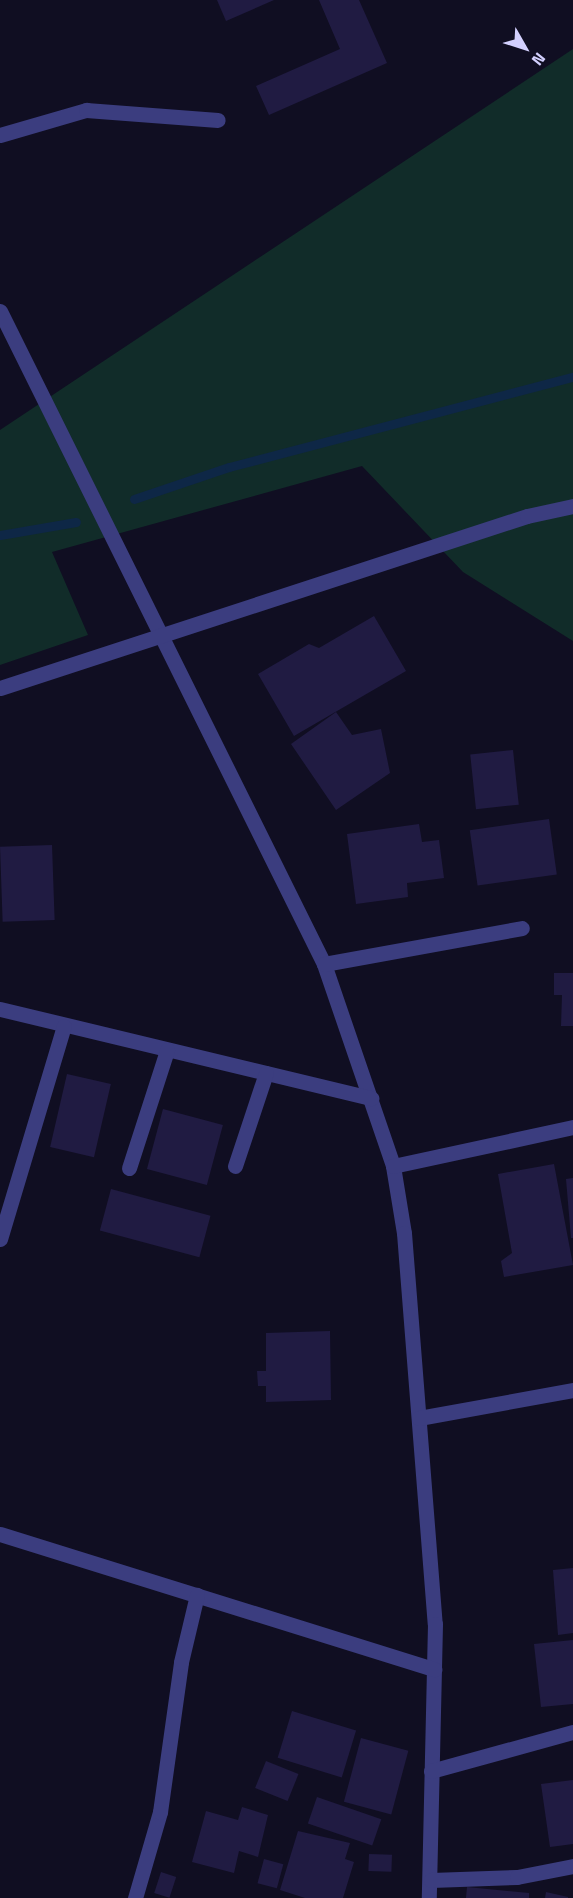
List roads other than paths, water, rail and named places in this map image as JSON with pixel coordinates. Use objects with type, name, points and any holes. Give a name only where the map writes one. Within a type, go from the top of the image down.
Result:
[{"type":"street","points":[[0,135],[86,110],[218,120]]},
{"type":"street","points":[[0,311],[158,635],[324,963],[393,1166],[404,1233],[435,1624],[429,1898]]},
{"type":"street","points":[[0,688],[527,516],[573,506]]},
{"type":"street","points":[[324,963],[522,928]]},
{"type":"street","points":[[0,1009],[371,1098]]},
{"type":"street","points":[[0,1239],[64,1026]]},
{"type":"street","points":[[129,1168],[167,1050]]},
{"type":"street","points":[[235,1166],[266,1073]]},
{"type":"street","points":[[393,1166],[573,1127]]},
{"type":"street","points":[[419,1418],[573,1390]]},
{"type":"street","points":[[0,1534],[434,1669]]},
{"type":"street","points":[[135,1898],[160,1812],[181,1662],[197,1595]]},
{"type":"street","points":[[431,1771],[573,1732]]},
{"type":"street","points":[[431,1880],[517,1877],[573,1866]]},
{"type":"waterway","points":[[134,499],[229,467],[573,377]]},
{"type":"waterway","points":[[0,535],[76,522]]}]
